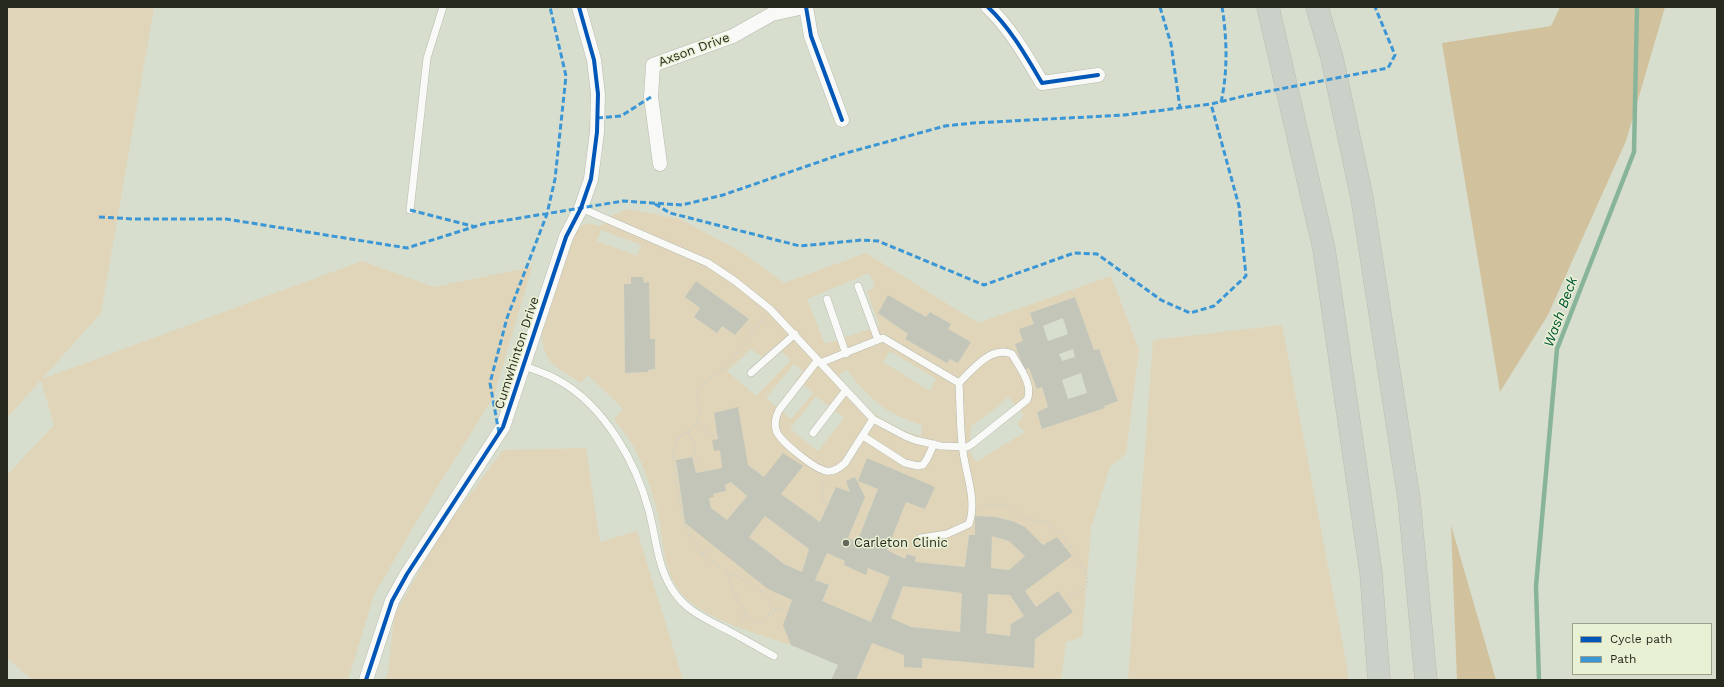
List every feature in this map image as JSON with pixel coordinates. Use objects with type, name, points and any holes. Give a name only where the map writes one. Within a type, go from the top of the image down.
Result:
[{"type":"highway","points":[[1268,7],[1324,249],[1371,573],[1379,680]]},
{"type":"highway","points":[[1317,7],[1332,58],[1362,198],[1409,499],[1426,680]]},
{"type":"street","name":"Cumwhinton Drive","points":[[366,680],[392,601],[407,574],[503,427],[566,237],[581,208],[591,179],[597,132],[598,94],[594,60],[579,7]]},
{"type":"street","points":[[805,7],[810,36],[842,120]]},
{"type":"street","name":"Axson Drive","points":[[660,164],[651,97],[653,65],[733,36],[772,14],[805,7]]},
{"type":"street","points":[[988,7],[1014,36],[1042,83],[1098,75]]},
{"type":"lane","points":[[410,210],[427,58],[443,7]]},
{"type":"lane","points":[[581,208],[708,264],[734,281],[770,309],[795,334],[818,362],[873,420],[905,436],[934,444],[967,447],[1027,400],[1029,391],[1026,381],[1012,354],[1008,353],[994,354],[984,360],[959,382]]},
{"type":"lane","points":[[858,286],[878,340]]},
{"type":"lane","points":[[827,300],[846,354]]},
{"type":"lane","points":[[751,373],[795,334]]},
{"type":"lane","points":[[873,420],[839,468],[825,470],[800,455],[779,437],[776,431],[775,423],[779,410],[818,362],[846,354],[883,338],[959,382]]},
{"type":"lane","points":[[524,366],[558,379],[578,394],[612,431],[630,460],[643,491],[649,511],[661,569],[677,597],[695,613],[774,656]]},
{"type":"lane","points":[[921,538],[948,534],[966,527],[970,521],[971,506],[962,446],[959,382]]},
{"type":"lane","points":[[814,433],[846,390]]},
{"type":"lane","points":[[863,436],[905,463],[913,466],[923,464],[934,444]]},
{"type":"path","points":[[726,571],[740,606],[748,616],[755,621],[764,622],[770,615],[771,609],[769,600],[749,584],[705,557],[685,527],[678,502],[673,449],[677,441],[693,428],[698,420],[700,413],[697,397],[700,385],[724,368],[770,309]]},
{"type":"path","points":[[698,420],[714,437]]},
{"type":"path","points":[[688,432],[693,442],[697,466]]},
{"type":"path","points":[[825,470],[820,496],[827,504]]},
{"type":"path","points":[[971,506],[998,504],[1007,505],[1022,516],[1031,520],[1047,522],[1054,530],[1061,533],[1084,569],[1087,578],[1087,586],[1068,600]]},
{"type":"path","points":[[701,553],[710,551],[714,546]]},
{"type":"path","points":[[771,609],[786,609]]},
{"type":"shaded area","points":[[7,7],[154,7],[101,313],[42,379],[362,261],[434,287],[532,267],[494,396],[425,507],[374,595],[348,680],[32,680],[7,658],[7,475],[54,425],[41,380],[7,418]]},
{"type":"shaded area","points":[[1560,7],[1665,7],[1626,141],[1548,315],[1500,392],[1442,43],[1551,26]]},
{"type":"shaded area","points":[[627,209],[680,219],[743,253],[784,283],[866,253],[978,323],[1111,276],[1139,350],[1126,454],[1110,466],[1091,528],[1082,637],[1066,642],[1061,680],[856,680],[872,643],[904,655],[905,667],[922,668],[922,658],[1034,668],[1035,639],[1073,612],[1058,591],[1036,607],[1025,591],[1071,556],[1046,546],[1021,525],[1015,522],[988,516],[975,517],[975,535],[969,535],[965,567],[915,562],[916,557],[907,554],[905,559],[887,550],[906,502],[925,509],[935,487],[878,489],[857,542],[848,538],[865,497],[855,477],[847,481],[850,492],[836,487],[820,522],[781,494],[764,477],[748,465],[738,408],[714,413],[718,439],[713,440],[720,450],[722,468],[696,473],[692,457],[676,460],[685,523],[792,600],[783,625],[791,645],[722,621],[686,598],[672,578],[667,566],[659,519],[643,466],[626,434],[614,419],[623,409],[588,375],[581,383],[552,364],[545,351],[543,343],[542,332],[576,230],[585,224],[600,226],[613,215]],"holes":[[[601,230],[641,245],[637,256],[597,241]],[[869,273],[875,286],[867,292],[880,326],[825,344],[807,299]],[[631,277],[643,277],[650,339],[655,339],[655,369],[648,370],[647,372],[625,373],[624,285],[631,284]],[[696,281],[749,319],[735,335],[722,326],[717,333],[694,317],[700,308],[685,297]],[[888,295],[926,317],[930,312],[951,324],[948,329],[971,342],[958,363],[950,359],[947,363],[905,339],[908,334],[878,313]],[[1075,297],[1094,350],[1099,349],[1118,401],[1104,406],[1105,408],[1042,429],[1037,412],[1048,407],[1042,387],[1037,389],[1029,368],[1025,370],[1015,344],[1023,341],[1019,329],[1034,324],[1030,313]],[[775,346],[791,360],[756,396],[727,371],[751,349],[762,357]],[[890,351],[936,379],[930,391],[883,362]],[[794,364],[803,371],[796,379],[813,393],[791,419],[766,398]],[[847,370],[863,389],[879,404],[898,416],[922,425],[921,436],[896,427],[874,413],[854,395],[839,374]],[[816,396],[844,418],[818,451],[790,429]],[[1008,397],[1024,415],[1017,424],[1025,432],[976,462],[970,452],[971,426]]]},
{"type":"shaded area","points":[[1282,325],[1347,666],[1348,680],[1128,680],[1153,340]]},
{"type":"shaded area","points":[[586,448],[600,542],[637,531],[683,680],[385,680],[388,673],[394,616],[439,536],[503,450]]},
{"type":"shaded area","points":[[731,482],[747,496],[727,520],[711,508],[709,498],[713,494],[726,491],[725,485]]},
{"type":"shaded area","points":[[765,516],[809,549],[802,572],[784,564],[749,537]]},
{"type":"shaded area","points":[[1451,525],[1496,680],[1457,680]]},
{"type":"shaded area","points":[[992,536],[1009,541],[1025,556],[1009,570],[991,568]]},
{"type":"shaded area","points":[[827,553],[845,561],[844,565],[865,574],[868,568],[890,577],[871,622],[822,601],[829,585],[815,580]]},
{"type":"shaded area","points":[[903,586],[962,593],[960,632],[911,627],[891,618]]},
{"type":"shaded area","points":[[988,594],[1010,595],[1024,616],[1011,624],[1010,636],[986,633]]},
{"type":"building","points":[[631,277],[643,277],[644,283],[649,282],[650,339],[655,339],[655,369],[648,370],[648,372],[625,373],[624,284],[631,284]]},
{"type":"building","points":[[696,281],[749,319],[735,335],[722,326],[717,333],[694,317],[700,308],[685,297]]},
{"type":"building","points":[[888,295],[926,317],[930,312],[951,324],[948,329],[971,342],[958,363],[950,359],[947,363],[905,339],[908,334],[878,313]]},
{"type":"building","points":[[1075,297],[1094,350],[1099,349],[1118,401],[1104,406],[1105,408],[1042,429],[1037,412],[1048,407],[1042,387],[1037,389],[1029,368],[1024,370],[1015,344],[1023,341],[1019,329],[1034,324],[1030,313]],"holes":[[[1063,318],[1068,334],[1048,341],[1043,326]],[[1073,349],[1075,357],[1062,361],[1059,354]],[[1081,373],[1087,393],[1068,399],[1062,380]]]},
{"type":"building","name":"Carleton Clinic","points":[[738,407],[748,465],[764,477],[783,453],[803,466],[781,494],[820,522],[836,487],[850,492],[846,481],[855,477],[865,497],[848,538],[857,542],[878,489],[858,481],[867,458],[935,487],[925,509],[906,502],[887,550],[905,559],[907,554],[916,557],[915,562],[965,567],[969,535],[975,535],[975,516],[996,517],[1012,521],[1025,527],[1043,545],[1057,537],[1072,556],[1025,591],[1036,607],[1058,591],[1073,612],[1035,639],[1034,668],[922,658],[922,668],[904,667],[904,655],[872,643],[856,680],[831,680],[838,665],[791,645],[783,625],[792,600],[768,589],[685,523],[676,460],[692,457],[696,473],[722,468],[720,450],[714,451],[712,440],[718,439],[714,413]],"holes":[[[731,482],[747,496],[727,520],[711,508],[709,498],[714,497],[713,494],[726,491],[725,485]],[[765,516],[809,549],[802,572],[784,564],[749,537]],[[992,536],[1009,541],[1025,556],[1009,570],[991,568]],[[827,553],[845,561],[844,565],[866,575],[868,568],[890,577],[871,622],[822,601],[829,585],[815,580]],[[903,586],[962,593],[960,632],[911,627],[891,618]],[[988,594],[1010,595],[1024,616],[1011,624],[1010,636],[986,633]]]},
{"type":"waterway","name":"Wash Beck","points":[[1539,680],[1536,586],[1557,349],[1634,152],[1637,7]]},
{"type":"marked path","points":[[499,433],[490,383],[507,318],[547,214],[555,179],[566,76],[550,7]]},
{"type":"marked path","points":[[1160,7],[1171,44],[1180,108]]},
{"type":"marked path","points":[[1221,102],[1226,67],[1225,30],[1222,7]]},
{"type":"marked path","points":[[99,217],[134,219],[226,219],[407,248],[483,224],[623,201],[682,205],[723,195],[839,155],[945,126],[973,123],[1124,115],[1211,104],[1244,96],[1388,68],[1395,55],[1375,7]]},
{"type":"marked path","points":[[597,118],[621,116],[651,97]]},
{"type":"marked path","points":[[655,204],[670,213],[800,246],[862,240],[878,241],[984,285],[1074,253],[1097,254],[1161,300],[1190,313],[1214,306],[1246,276],[1239,206],[1211,104]]},
{"type":"marked path","points":[[410,210],[476,227]]},
{"type":"cycle path","points":[[366,680],[392,601],[407,574],[503,427],[566,237],[581,208],[591,179],[597,132],[598,94],[594,60],[579,7]]},
{"type":"cycle path","points":[[806,7],[811,36],[842,120]]},
{"type":"cycle path","points":[[988,7],[1004,24],[1042,83],[1098,75]]},
{"type":"place","name":"Carleton Clinic","points":[[846,543]]}]
